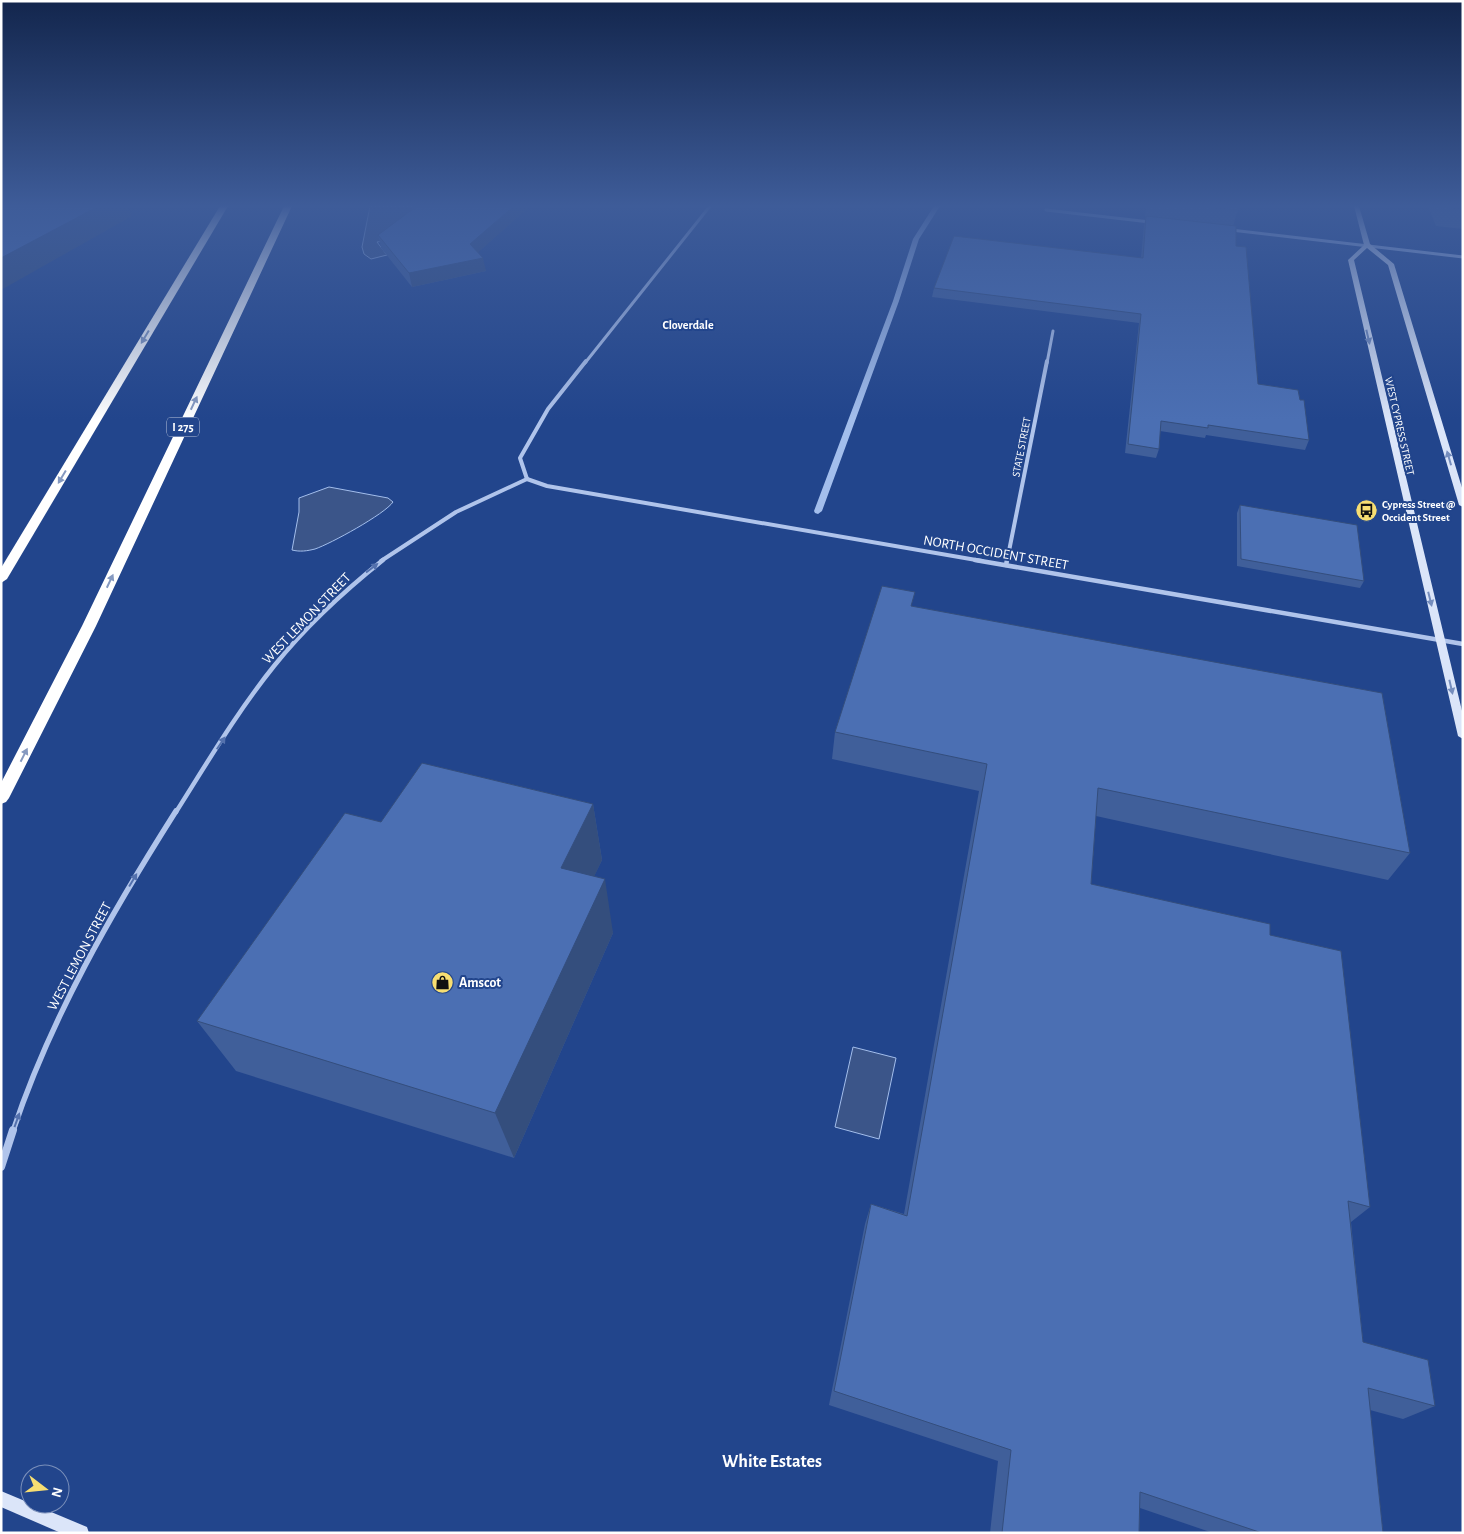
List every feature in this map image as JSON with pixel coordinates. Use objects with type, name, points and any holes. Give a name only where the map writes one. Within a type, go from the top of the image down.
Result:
[{"type":"highway","points":[[1,579],[181,278]]},
{"type":"highway","name":"I 275","points":[[1,798],[89,626],[254,278]]},
{"type":"street","points":[[527,479],[520,458],[548,409],[653,278]]},
{"type":"street","name":"WEST CYPRESS STREET","points":[[1355,278],[1463,736]]},
{"type":"street","points":[[1395,278],[1463,505]]},
{"type":"street","name":"STATE STREET","points":[[1006,566],[1053,331]]},
{"type":"street","name":"NORTH OCCIDENT STREET","points":[[527,479],[547,486],[1463,644]]},
{"type":"street","name":"WEST LEMON STREET","points":[[1,1167],[43,1051],[83,968],[143,863],[274,665],[330,606],[362,576],[410,541],[458,510],[495,491],[527,479]]},
{"type":"street","points":[[1,1499],[81,1533]]},
{"type":"water","points":[[329,487],[388,498],[393,502],[369,521],[322,546],[306,551],[292,550],[299,512],[299,498]]},
{"type":"water","points":[[853,1047],[896,1058],[879,1139],[835,1127]]},
{"type":"building","points":[[938,278],[1249,278],[1258,384],[1298,390],[1300,400],[1304,400],[1309,440],[1208,425],[1208,428],[1161,421],[1159,449],[1128,444],[1141,314],[934,288]]},
{"type":"building","points":[[1240,505],[1357,525],[1364,581],[1241,559]]},
{"type":"building","points":[[882,586],[915,592],[911,606],[1382,693],[1410,853],[1098,788],[1091,884],[1270,924],[1270,935],[1341,951],[1370,1207],[1348,1201],[1363,1342],[1428,1360],[1435,1406],[1368,1388],[1383,1533],[1262,1533],[1140,1492],[1139,1533],[1002,1533],[1011,1450],[834,1391],[871,1204],[907,1216],[987,764],[835,732]]},
{"type":"building","name":"Amscot","points":[[422,763],[593,804],[561,868],[605,879],[495,1113],[197,1021],[345,813],[381,822]]},
{"type":"waterway","points":[[818,511],[904,278]]},
{"type":"place","name":"Cypress Street @ Occident Street","points":[[1366,510]]},
{"type":"place","name":"Amscot","points":[[443,982]]},
{"type":"district","name":"Cloverdale","points":[[688,325]]},
{"type":"district","name":"White Estates","points":[[772,1461]]}]
